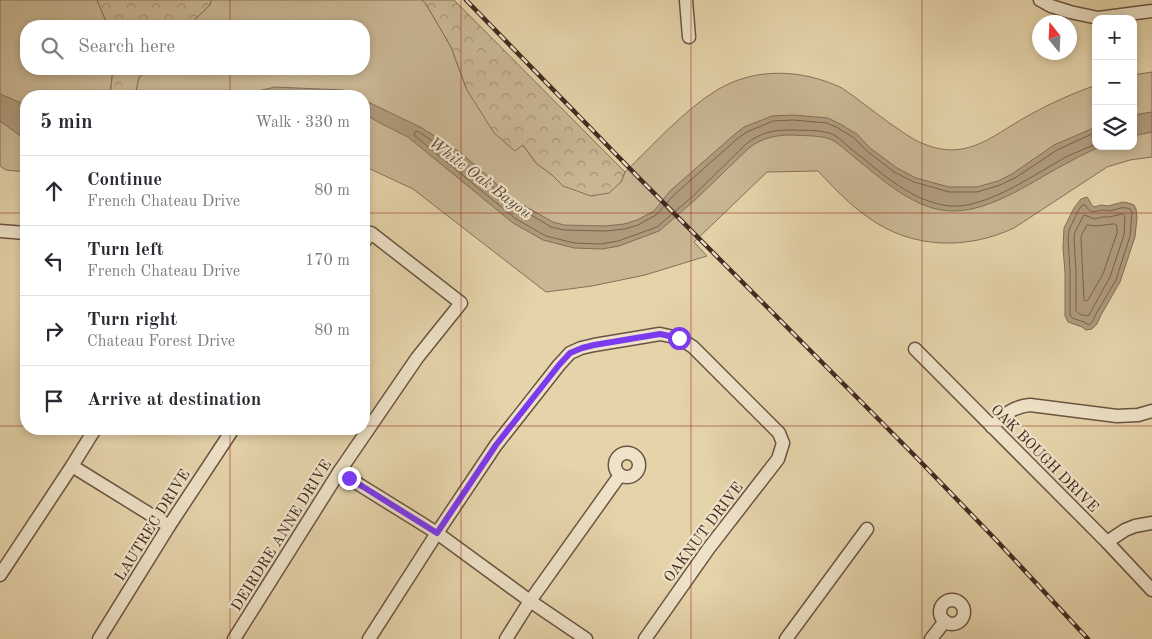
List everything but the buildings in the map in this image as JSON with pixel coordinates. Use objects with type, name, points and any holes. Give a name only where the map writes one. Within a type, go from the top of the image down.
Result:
[{"type":"street","points":[[686,0],[688,37]]},
{"type":"street","points":[[1040,0],[1050,6],[1098,18],[1152,12]]},
{"type":"street","points":[[0,231],[20,233]]},
{"type":"street","name":"DEIRDRE ANNE DRIVE","points":[[370,234],[371,233],[461,303],[417,358],[370,427]]},
{"type":"street","name":"OAKNUT DRIVE","points":[[437,533],[496,445],[570,353],[594,345],[660,334],[679,338],[705,358],[779,433],[783,443],[778,459],[709,548],[645,639]]},
{"type":"street","name":"OAK BOUGH DRIVE","points":[[915,349],[1107,542],[1152,590]]},
{"type":"street","points":[[992,427],[1011,410],[1024,405],[1117,416],[1152,412]]},
{"type":"street","points":[[0,575],[91,435]]},
{"type":"street","name":"LAUTREC DRIVE","points":[[99,639],[228,435]]},
{"type":"street","name":"DEIRDRE ANNE DRIVE","points":[[234,639],[364,435]]},
{"type":"street","points":[[72,466],[169,526]]},
{"type":"street","points":[[339,472],[437,533],[586,639]]},
{"type":"street","points":[[506,639],[530,601],[620,475]]},
{"type":"street","points":[[1107,542],[1125,530],[1152,523]]},
{"type":"street","points":[[786,639],[868,529]]},
{"type":"street","points":[[369,639],[437,533]]},
{"type":"street","points":[[931,639],[945,622]]},
{"type":"green space","points":[[0,0],[97,0],[105,20],[20,20],[20,75],[112,75],[111,90],[20,90],[20,171],[6,170],[0,166]]},
{"type":"green space","points":[[97,0],[211,0],[210,5],[194,20],[105,20]]},
{"type":"green space","points":[[211,0],[422,0],[451,47],[467,90],[522,144],[536,163],[563,186],[621,182],[625,172],[669,129],[705,98],[717,90],[747,77],[779,73],[811,77],[842,88],[915,140],[940,149],[955,150],[969,148],[981,143],[1048,105],[1092,86],[1092,150],[1137,150],[1137,74],[1152,72],[1152,157],[1130,160],[1107,167],[1014,228],[978,240],[959,243],[921,241],[903,236],[886,228],[855,208],[818,171],[767,172],[694,242],[707,256],[645,275],[592,286],[546,292],[413,189],[370,169],[370,90],[136,90],[139,77],[142,75],[370,75],[370,20],[194,20],[210,5]]},
{"type":"green space","points":[[422,0],[454,0],[625,172],[621,182],[609,193],[591,196],[563,186],[536,163],[523,145],[515,151],[494,133],[467,90],[451,47]]},
{"type":"green space","points":[[112,75],[142,75],[139,77],[136,90],[111,90]]},
{"type":"water","points":[[275,87],[343,90],[262,90]]},
{"type":"water","points":[[0,94],[20,102],[20,136],[0,121]]},
{"type":"water","name":"White Oak Bayou","points":[[370,103],[422,128],[461,153],[516,201],[553,222],[564,225],[605,226],[624,224],[654,211],[670,191],[735,134],[744,127],[772,116],[793,115],[828,118],[857,134],[870,148],[897,168],[916,178],[949,187],[977,187],[998,181],[1012,174],[1054,145],[1092,129],[1092,150],[1094,150],[999,200],[968,210],[953,211],[939,210],[912,200],[830,139],[816,136],[774,136],[764,139],[749,148],[695,200],[659,231],[619,246],[602,249],[574,248],[543,240],[513,223],[408,137],[370,117]]},
{"type":"water","points":[[1152,112],[1152,132],[1137,135],[1137,114]]},
{"type":"water","points":[[1087,197],[1094,207],[1123,202],[1134,205],[1137,218],[1135,237],[1120,282],[1097,324],[1092,329],[1086,330],[1068,322],[1065,316],[1063,248],[1064,228],[1074,208],[1081,199]]},
{"type":"railway","points":[[466,0],[640,179],[915,456],[1088,639]]},
{"type":"route","points":[[349,478],[437,533],[496,445],[570,353],[594,345],[660,334],[679,338]]}]
